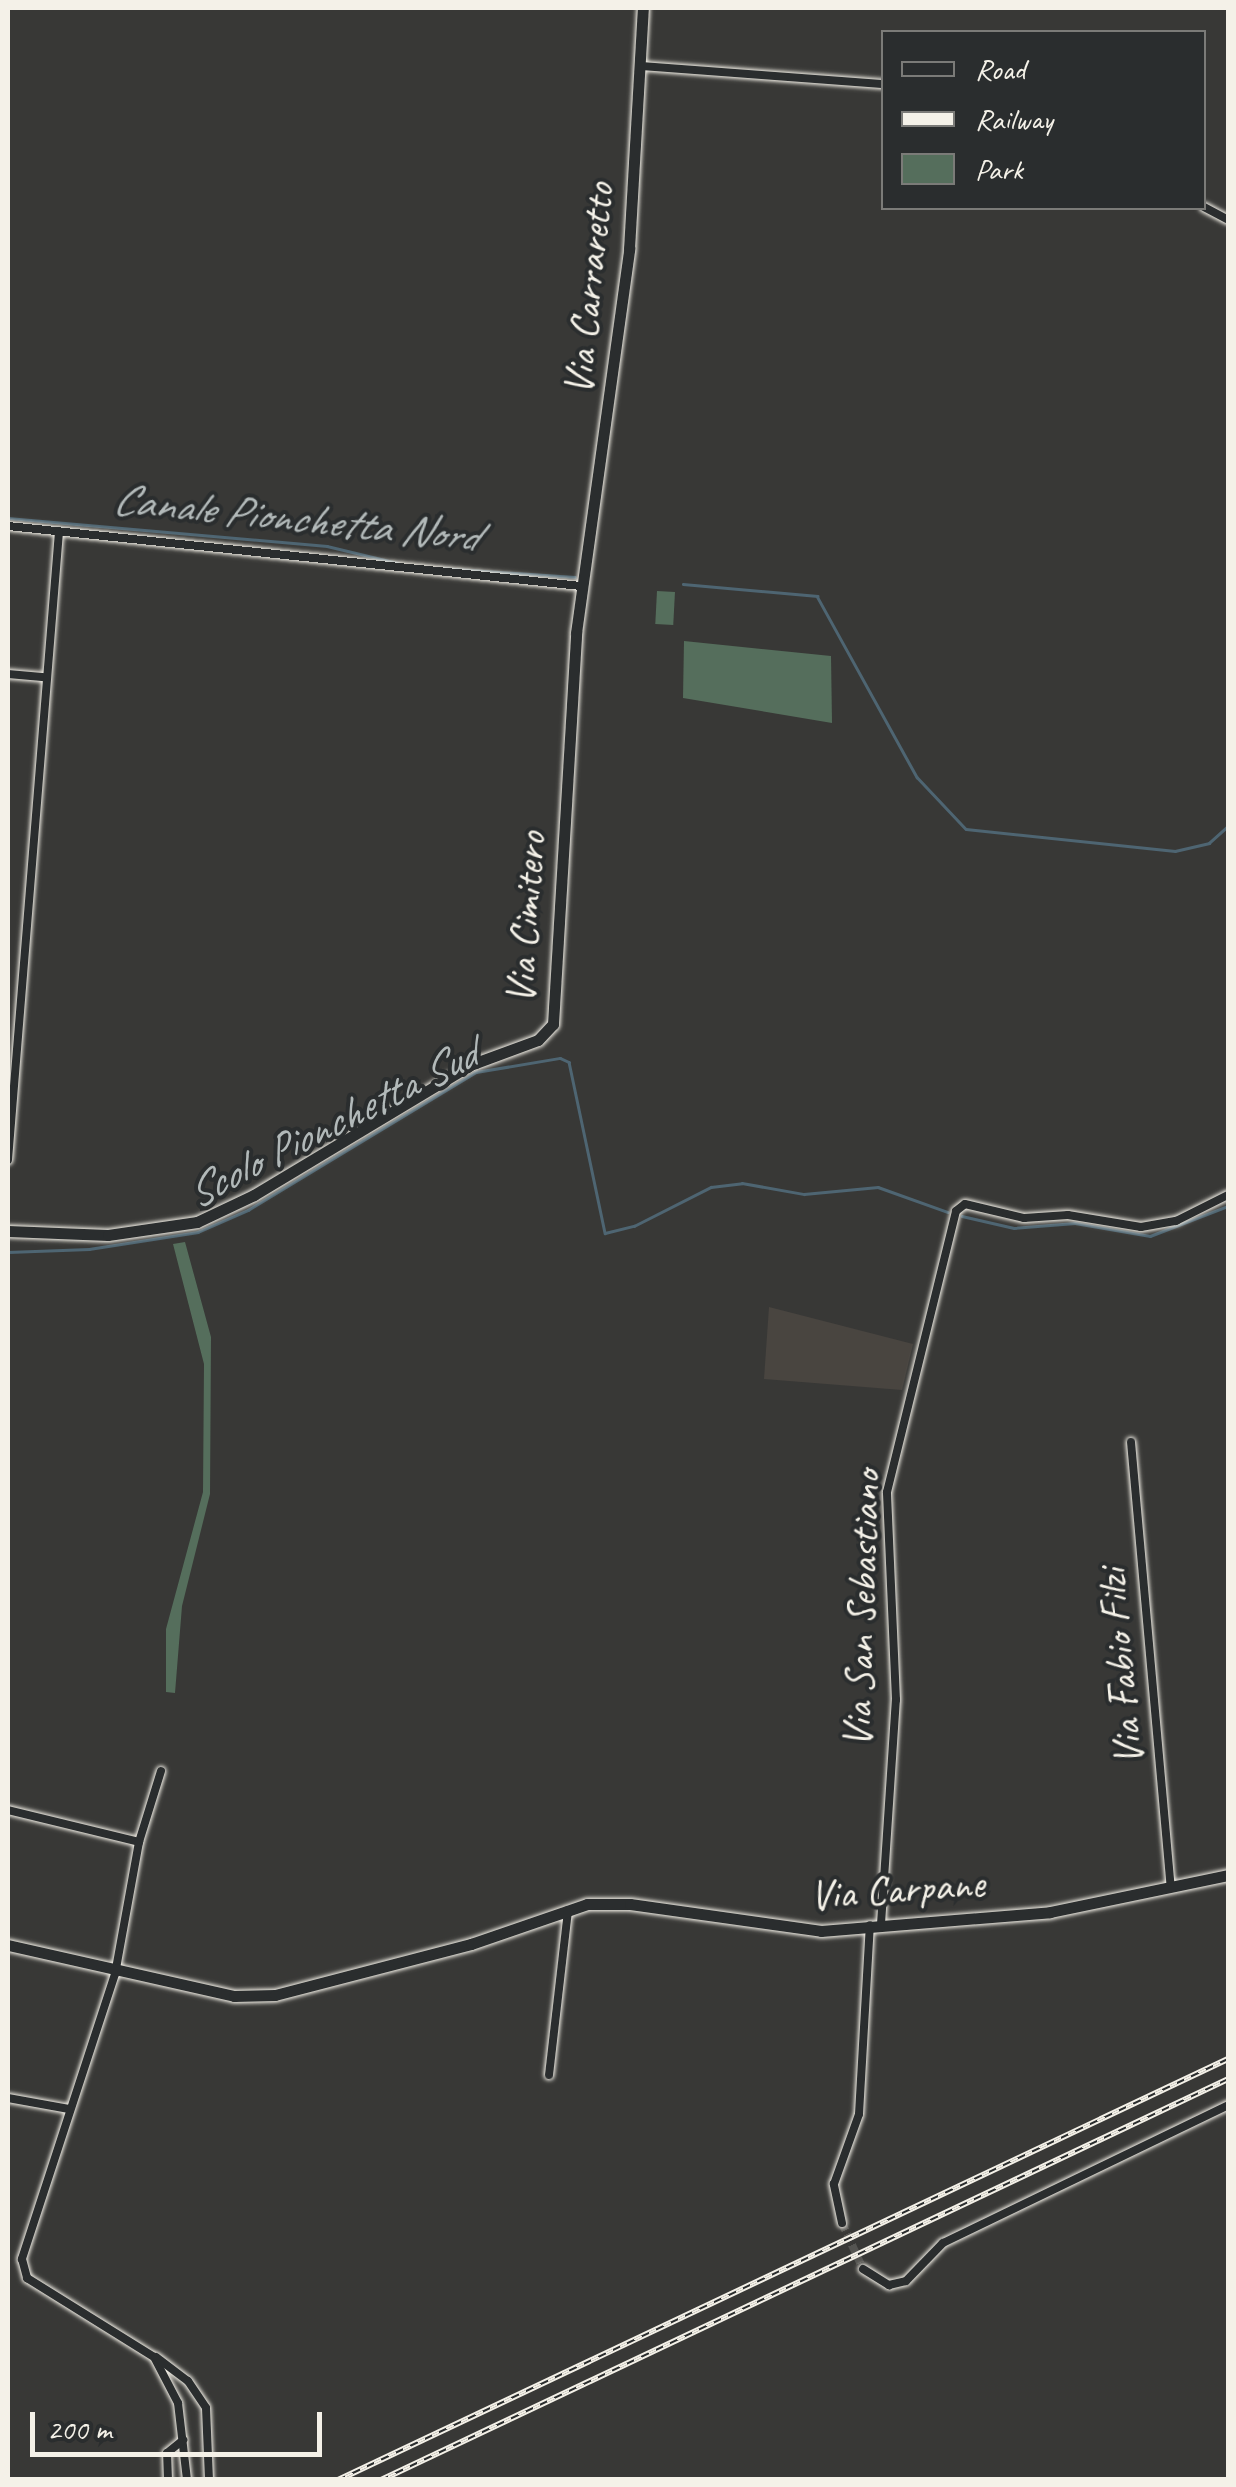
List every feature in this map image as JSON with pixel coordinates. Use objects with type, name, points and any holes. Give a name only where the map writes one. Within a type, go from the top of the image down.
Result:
[{"type":"street","name":"Via Carraretto","points":[[582,581],[629,249],[644,8]]},
{"type":"street","points":[[642,66],[881,84]]},
{"type":"street","points":[[1206,207],[1228,220]]},
{"type":"street","points":[[8,526],[582,581]]},
{"type":"street","points":[[8,1160],[59,532]]},
{"type":"street","name":"Via Cimitero","points":[[8,1231],[108,1235],[197,1222],[254,1195],[470,1065],[549,1031],[557,1005],[582,581]]},
{"type":"street","points":[[8,674],[45,677]]},
{"type":"street","name":"Via San Sebastiano","points":[[842,2222],[834,2184],[860,2114],[896,1700],[888,1492],[956,1211],[965,1204],[1024,1218],[1068,1214],[1141,1227],[1176,1221],[1228,1195]]},
{"type":"street","name":"Via Fabio Filzi","points":[[1131,1442],[1172,1886]]},
{"type":"street","points":[[161,1770],[140,1842],[116,1969],[25,2235],[28,2278],[154,2356],[192,2386],[210,2423],[208,2480]]},
{"type":"street","points":[[8,1810],[140,1842]]},
{"type":"street","name":"Via Carpane","points":[[8,1945],[234,1996],[276,1995],[471,1944],[568,1909],[630,1904],[774,1929],[876,1925],[1050,1912],[1228,1876]]},
{"type":"street","points":[[549,2074],[568,1909]]},
{"type":"street","points":[[8,2098],[68,2108]]},
{"type":"street","points":[[863,2269],[890,2286],[906,2281],[942,2243],[1228,2105]]},
{"type":"street","points":[[154,2356],[175,2390],[188,2480]]},
{"type":"street","points":[[169,2380],[182,2375]]},
{"type":"street","points":[[175,2390],[192,2386]]},
{"type":"street","points":[[168,2480],[167,2454],[183,2440]]},
{"type":"shaded area","points":[[769,1307],[913,1344],[902,1390],[764,1379]]},
{"type":"green space","points":[[657,591],[675,592],[673,625],[655,624]]},
{"type":"green space","points":[[684,641],[831,656],[832,723],[683,698]]},
{"type":"green space","points":[[185,1242],[211,1337],[210,1494],[182,1606],[175,1693],[166,1692],[166,1629],[203,1492],[204,1364],[173,1244]]},
{"type":"waterway","name":"Canale Pionchetta Nord","points":[[8,518],[327,546],[398,563]]},
{"type":"waterway","name":"Canale Pionchetta Nord","points":[[440,568],[575,577]]},
{"type":"waterway","name":"Canale Pionchetta Nord","points":[[683,584],[817,596],[917,777],[966,829],[1175,851],[1209,843],[1228,826]]},
{"type":"waterway","name":"Scolo Pionchetta Sud","points":[[8,1252],[89,1249],[198,1232],[248,1210],[476,1072],[560,1058],[569,1062],[605,1233],[634,1226],[711,1187],[742,1183],[804,1194],[878,1187],[948,1212]]},
{"type":"waterway","name":"Scolo Pionchetta Sud","points":[[962,1216],[1014,1228],[1075,1223],[1150,1236],[1228,1206]]},
{"type":"tunnel","points":[[842,2223],[863,2269]]},
{"type":"railway","points":[[338,2480],[1228,2059]]},
{"type":"railway","points":[[381,2480],[1228,2079]]}]
